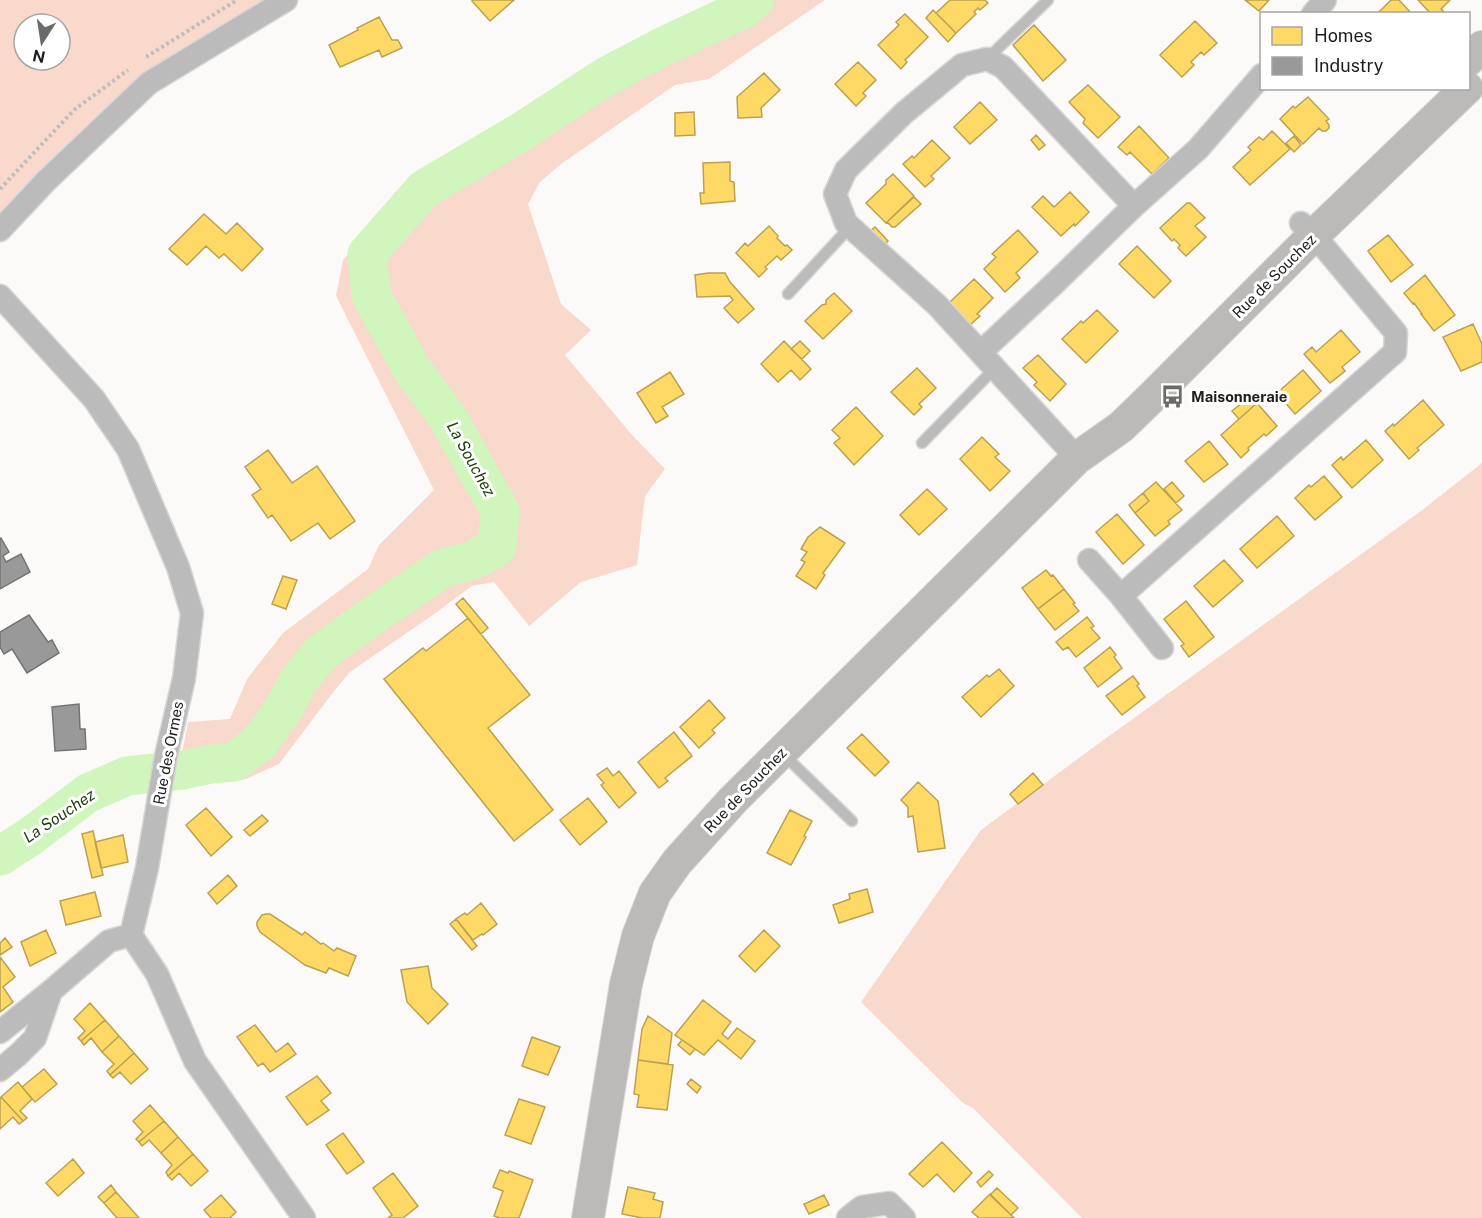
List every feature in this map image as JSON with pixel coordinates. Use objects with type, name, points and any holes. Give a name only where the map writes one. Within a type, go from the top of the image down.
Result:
[{"type":"main road","points":[[1470,58],[1482,47]]},
{"type":"main road","name":"Rue de Souchez","points":[[1470,86],[1482,74]]},
{"type":"main road","name":"Rue de Souchez","points":[[1307,229],[1437,90]]},
{"type":"main road","name":"Rue de Souchez","points":[[588,1218],[626,984],[638,936],[655,893],[677,862],[733,800],[1077,458],[1108,415],[1307,229],[1466,90]]},
{"type":"street","points":[[0,230],[45,180],[149,83],[286,0]]},
{"type":"street","points":[[1315,12],[1325,0]]},
{"type":"street","points":[[1077,458],[937,305],[846,223],[835,194],[846,170],[904,113],[962,65],[987,59],[1003,67],[1134,206]]},
{"type":"street","points":[[988,360],[1057,281],[1134,206],[1198,149],[1260,77]]},
{"type":"street","points":[[1121,596],[1395,352],[1396,333],[1307,229]]},
{"type":"street","name":"Rue des Ormes","points":[[0,296],[94,399],[128,448],[178,567],[192,613],[184,678],[166,756],[147,868],[131,935]]},
{"type":"street","points":[[1089,560],[1162,648]]},
{"type":"street","points":[[0,1032],[109,941],[131,935],[157,974],[195,1061],[304,1218]]},
{"type":"street","points":[[0,1070],[35,1038],[51,991]]},
{"type":"street","points":[[848,1218],[862,1207],[889,1203],[904,1218]]},
{"type":"lane","points":[[987,59],[1048,0]]},
{"type":"lane","points":[[788,294],[850,227]]},
{"type":"lane","points":[[922,443],[988,360]]},
{"type":"lane","points":[[782,753],[852,821]]},
{"type":"shaded area","points":[[0,0],[272,0],[0,216]]},
{"type":"shaded area","points":[[732,0],[825,0],[709,79],[675,85],[561,164],[540,182],[528,204],[561,304],[591,330],[565,355],[632,435],[665,469],[645,496],[637,565],[581,582],[529,626],[494,582],[472,586],[350,672],[279,764],[246,779],[178,785],[188,722],[230,719],[247,679],[283,633],[368,569],[379,545],[434,490],[336,296],[343,260],[425,168],[469,144],[578,73],[660,32],[697,24],[714,15]]},
{"type":"shaded area","points":[[1482,463],[1482,1218],[1082,1218],[973,1108],[963,1103],[861,1002],[981,830],[1421,511]]},
{"type":"building: Homes","points":[[473,0],[514,0],[490,21]]},
{"type":"building: Homes","points":[[950,0],[985,0],[988,3],[980,10],[978,8],[974,12],[976,14],[956,33],[936,13]]},
{"type":"building: Homes","points":[[1245,0],[1269,0],[1259,11]]},
{"type":"building: Homes","points":[[1391,0],[1399,0],[1410,12],[1379,12]]},
{"type":"building: Homes","points":[[1418,0],[1450,0],[1441,9],[1444,12],[1429,12]]},
{"type":"building: Homes","points":[[933,10],[956,33],[948,42],[926,18]]},
{"type":"building: Homes","points":[[905,14],[928,37],[905,60],[907,62],[901,69],[878,45],[899,25],[896,22]]},
{"type":"building: Homes","points":[[379,17],[392,40],[398,40],[402,48],[382,57],[379,50],[340,67],[329,45]]},
{"type":"building: Homes","points":[[1195,21],[1217,43],[1204,55],[1201,52],[1191,62],[1194,65],[1182,77],[1160,55]]},
{"type":"building: Homes","points":[[1034,25],[1066,60],[1043,81],[1013,45]]},
{"type":"building: Homes","points":[[858,62],[876,80],[863,93],[866,96],[856,106],[835,84]]},
{"type":"building: Homes","points":[[764,73],[780,90],[761,108],[762,117],[738,118],[737,97]]},
{"type":"building: Homes","points":[[1088,85],[1120,117],[1098,138],[1083,123],[1085,119],[1069,102]]},
{"type":"building: Homes","points":[[1308,97],[1329,119],[1326,121],[1329,128],[1322,131],[1319,128],[1303,144],[1280,119],[1293,106],[1295,108]]},
{"type":"building: Homes","points":[[980,102],[997,120],[970,144],[954,127]]},
{"type":"building: Homes","points":[[694,112],[695,135],[675,136],[675,113]]},
{"type":"building: Homes","points":[[1139,126],[1169,158],[1152,174],[1130,152],[1127,155],[1118,147]]},
{"type":"building: Homes","points":[[1272,131],[1290,149],[1250,185],[1233,167],[1251,150],[1248,147],[1259,137],[1263,140]]},
{"type":"building: Homes","points":[[1036,135],[1045,145],[1039,150],[1031,140]]},
{"type":"building: Homes","points":[[1294,136],[1301,145],[1294,152],[1286,143]]},
{"type":"building: Homes","points":[[932,140],[950,158],[931,176],[934,179],[925,187],[903,164],[912,156],[914,158]]},
{"type":"building: Homes","points":[[730,162],[730,181],[734,182],[735,201],[701,204],[700,193],[704,193],[703,163]]},
{"type":"building: Homes","points":[[893,174],[914,196],[886,223],[866,203]]},
{"type":"building: Homes","points":[[1070,192],[1089,212],[1061,236],[1032,207],[1043,196],[1054,207]]},
{"type":"building: Homes","points":[[914,197],[921,204],[895,227],[892,227],[887,222]]},
{"type":"building: Homes","points":[[1187,203],[1190,203],[1205,218],[1195,226],[1206,237],[1186,256],[1178,248],[1180,245],[1174,239],[1172,241],[1160,228]]},
{"type":"building: Homes","points":[[204,214],[226,234],[237,223],[263,249],[242,271],[224,254],[219,258],[206,246],[187,265],[169,249]]},
{"type":"building: Homes","points":[[769,226],[778,236],[777,238],[792,250],[781,260],[777,256],[765,267],[767,269],[759,277],[736,253],[745,243],[748,246]]},
{"type":"building: Homes","points":[[875,227],[888,241],[882,247],[868,233]]},
{"type":"building: Homes","points":[[1018,230],[1038,252],[1016,273],[1020,278],[1005,292],[984,269],[996,257],[992,254]]},
{"type":"building: Homes","points":[[1388,235],[1413,265],[1391,282],[1368,251]]},
{"type":"building: Homes","points":[[1137,246],[1171,281],[1154,298],[1119,264]]},
{"type":"building: Homes","points":[[725,273],[754,309],[738,323],[724,308],[733,300],[730,296],[697,297],[695,275]]},
{"type":"building: Homes","points":[[1425,275],[1455,315],[1434,331],[1404,293]]},
{"type":"building: Homes","points":[[974,279],[993,298],[977,314],[980,316],[970,325],[949,303]]},
{"type":"building: Homes","points":[[834,293],[852,311],[823,339],[805,321],[826,304],[826,300]]},
{"type":"building: Homes","points":[[1097,310],[1118,331],[1086,363],[1062,339]]},
{"type":"building: Homes","points":[[1473,324],[1482,344],[1482,362],[1461,371],[1443,337]]},
{"type":"building: Homes","points":[[1341,330],[1360,352],[1342,367],[1345,371],[1330,383],[1304,354],[1312,347],[1316,352]]},
{"type":"building: Homes","points":[[784,341],[811,369],[800,380],[791,370],[778,382],[761,364]]},
{"type":"building: Homes","points":[[800,341],[810,351],[802,359],[791,349]]},
{"type":"building: Homes","points":[[1038,355],[1066,384],[1050,401],[1034,385],[1037,382],[1023,368]]},
{"type":"building: Homes","points":[[917,368],[936,388],[919,404],[922,407],[914,415],[891,392]]},
{"type":"building: Homes","points":[[1303,370],[1321,391],[1295,414],[1277,393]]},
{"type":"building: Homes","points":[[670,372],[684,394],[662,407],[668,416],[656,423],[637,393]]},
{"type":"building: Homes","points":[[1249,397],[1256,404],[1239,419],[1232,411]]},
{"type":"building: Homes","points":[[1423,400],[1444,425],[1417,448],[1419,450],[1409,459],[1385,431],[1393,424],[1394,426]]},
{"type":"building: Homes","points":[[1257,403],[1277,426],[1248,448],[1249,450],[1241,458],[1221,435]]},
{"type":"building: Homes","points":[[856,407],[883,436],[854,465],[834,443],[840,438],[832,430]]},
{"type":"building: Homes","points":[[982,437],[999,454],[995,457],[1010,471],[990,491],[960,459]]},
{"type":"building: Homes","points":[[1366,440],[1383,460],[1352,488],[1332,465],[1341,457],[1343,460]]},
{"type":"building: Homes","points":[[1209,441],[1228,464],[1204,482],[1185,461]]},
{"type":"building: Homes","points":[[268,450],[292,483],[317,466],[355,521],[330,539],[318,523],[291,541],[272,515],[268,518],[252,495],[261,489],[245,467]]},
{"type":"building: Homes","points":[[1324,476],[1342,497],[1315,520],[1295,498],[1309,485],[1311,487]]},
{"type":"building: Homes","points":[[1156,482],[1182,510],[1155,536],[1135,513],[1149,501],[1143,493]]},
{"type":"building: Homes","points":[[1172,482],[1184,496],[1176,503],[1164,489]]},
{"type":"building: Homes","points":[[927,489],[947,509],[919,535],[900,515]]},
{"type":"building: Homes","points":[[1143,493],[1149,501],[1135,513],[1129,505]]},
{"type":"building: Homes","points":[[1117,514],[1144,545],[1123,564],[1096,532]]},
{"type":"building: Homes","points":[[1277,516],[1294,536],[1257,568],[1240,549]]},
{"type":"building: Homes","points":[[820,527],[845,543],[823,573],[825,575],[816,589],[796,576],[805,562],[801,560],[807,552],[801,549],[808,537]]},
{"type":"building: Homes","points":[[1224,560],[1243,581],[1213,607],[1194,586]]},
{"type":"building: Homes","points":[[1046,570],[1064,589],[1038,609],[1022,588]]},
{"type":"building: Homes","points":[[283,576],[297,580],[286,609],[272,604]]},
{"type":"building: Homes","points":[[1064,589],[1079,611],[1055,630],[1038,609]]},
{"type":"building: Homes","points":[[463,598],[488,628],[481,634],[456,604]]},
{"type":"building: Homes","points":[[1186,601],[1214,637],[1189,657],[1181,646],[1184,644],[1164,619]]},
{"type":"building: Homes","points":[[1087,617],[1094,626],[1091,628],[1100,638],[1076,657],[1068,647],[1063,650],[1056,642]]},
{"type":"building: Homes","points":[[468,618],[530,695],[488,728],[553,810],[514,841],[384,679],[423,648],[426,651]]},
{"type":"building: Homes","points":[[1110,647],[1122,668],[1098,687],[1084,668]]},
{"type":"building: Homes","points":[[999,669],[1014,686],[981,717],[962,697],[987,675],[989,677]]},
{"type":"building: Homes","points":[[1133,676],[1145,697],[1122,715],[1106,696]]},
{"type":"building: Homes","points":[[709,700],[725,718],[712,730],[715,733],[699,748],[680,727]]},
{"type":"building: Homes","points":[[674,732],[692,756],[665,778],[668,781],[659,788],[638,762]]},
{"type":"building: Homes","points":[[862,734],[889,762],[875,776],[847,748]]},
{"type":"building: Homes","points":[[607,768],[613,776],[619,771],[636,793],[619,808],[601,785],[604,783],[597,775]]},
{"type":"building: Homes","points":[[1033,773],[1043,785],[1018,804],[1010,794]]},
{"type":"building: Homes","points":[[918,782],[938,801],[945,848],[918,852],[913,816],[908,817],[908,807],[901,800]]},
{"type":"building: Homes","points":[[588,798],[607,822],[580,845],[560,820]]},
{"type":"building: Homes","points":[[206,808],[232,837],[211,856],[186,825]]},
{"type":"building: Homes","points":[[790,810],[812,821],[791,865],[767,853]]},
{"type":"building: Homes","points":[[262,815],[268,821],[250,836],[244,830]]},
{"type":"building: Homes","points":[[93,831],[103,875],[92,878],[82,834]]},
{"type":"building: Homes","points":[[123,835],[128,862],[101,868],[95,842]]},
{"type":"building: Homes","points":[[228,875],[237,886],[217,904],[208,893]]},
{"type":"building: Homes","points":[[867,889],[873,912],[839,923],[833,905],[850,899],[849,894]]},
{"type":"building: Homes","points":[[95,892],[101,916],[66,925],[60,901]]},
{"type":"building: Homes","points":[[481,903],[497,924],[473,940],[456,919],[465,913],[467,915]]},
{"type":"building: Homes","points":[[270,914],[302,935],[305,932],[334,951],[337,948],[356,956],[348,976],[329,968],[326,973],[305,965],[260,932],[257,922],[262,915]]},
{"type":"building: Homes","points":[[456,919],[477,946],[472,950],[450,924]]},
{"type":"building: Homes","points":[[46,930],[56,953],[30,966],[21,942]]},
{"type":"building: Homes","points":[[764,930],[780,946],[755,972],[739,956]]},
{"type":"building: Homes","points":[[5,938],[12,947],[0,955],[0,943]]},
{"type":"building: Homes","points":[[0,957],[15,977],[3,987],[13,1002],[0,1012]]},
{"type":"building: Homes","points":[[428,966],[432,988],[448,1004],[428,1024],[407,1002],[401,970]]},
{"type":"building: Homes","points":[[703,1000],[731,1022],[722,1034],[728,1039],[737,1028],[755,1041],[741,1059],[718,1040],[704,1055],[675,1035]]},
{"type":"building: Homes","points":[[90,1003],[105,1020],[81,1041],[78,1038],[85,1031],[74,1019]]},
{"type":"building: Homes","points":[[648,1016],[672,1033],[668,1064],[638,1060],[642,1029]]},
{"type":"building: Homes","points":[[105,1020],[119,1036],[102,1052],[91,1038],[84,1045],[81,1041]]},
{"type":"building: Homes","points":[[255,1025],[276,1052],[288,1043],[296,1054],[270,1072],[263,1063],[258,1066],[237,1037]]},
{"type":"building: Homes","points":[[119,1036],[134,1053],[110,1075],[107,1071],[114,1064],[102,1052]]},
{"type":"building: Homes","points":[[532,1037],[560,1047],[548,1075],[522,1066]]},
{"type":"building: Homes","points":[[682,1040],[695,1049],[690,1055],[678,1045]]},
{"type":"building: Homes","points":[[134,1053],[148,1069],[131,1084],[120,1072],[113,1078],[110,1075]]},
{"type":"building: Homes","points":[[638,1060],[673,1065],[667,1110],[637,1107],[639,1095],[634,1094]]},
{"type":"building: Homes","points":[[44,1069],[57,1084],[35,1102],[22,1087]]},
{"type":"building: Homes","points":[[317,1076],[331,1093],[321,1101],[329,1110],[307,1125],[286,1097]]},
{"type":"building: Homes","points":[[691,1079],[701,1087],[697,1093],[687,1084]]},
{"type":"building: Homes","points":[[18,1082],[32,1099],[20,1111],[27,1118],[23,1121],[1,1097]]},
{"type":"building: Homes","points":[[1,1097],[23,1121],[19,1124],[13,1117],[0,1129]]},
{"type":"building: Homes","points":[[519,1099],[545,1107],[531,1144],[505,1135]]},
{"type":"building: Homes","points":[[150,1105],[164,1121],[139,1142],[136,1139],[143,1132],[133,1121]]},
{"type":"building: Homes","points":[[164,1121],[178,1137],[161,1153],[149,1140],[142,1146],[139,1142]]},
{"type":"building: Homes","points":[[343,1133],[364,1162],[347,1174],[326,1145]]},
{"type":"building: Homes","points":[[178,1137],[193,1154],[168,1176],[166,1172],[172,1165],[161,1153]]},
{"type":"building: Homes","points":[[942,1142],[972,1173],[954,1192],[937,1174],[923,1187],[909,1174]]},
{"type":"building: Homes","points":[[193,1154],[208,1171],[191,1186],[179,1173],[172,1180],[168,1176]]},
{"type":"building: Homes","points":[[73,1159],[84,1173],[58,1196],[46,1183]]},
{"type":"building: Homes","points":[[500,1170],[533,1180],[519,1218],[494,1216],[503,1191],[493,1187]]},
{"type":"building: Homes","points":[[989,1171],[993,1175],[981,1187],[977,1182]]},
{"type":"building: Homes","points":[[393,1173],[418,1206],[403,1218],[388,1218],[392,1215],[373,1188]]},
{"type":"building: Homes","points":[[111,1185],[116,1192],[104,1203],[98,1197]]},
{"type":"building: Homes","points":[[628,1187],[655,1193],[653,1199],[663,1202],[660,1218],[642,1218],[622,1214]]},
{"type":"building: Homes","points":[[997,1188],[1018,1208],[1011,1215],[990,1195]]},
{"type":"building: Homes","points":[[116,1192],[139,1218],[117,1218],[104,1203]]},
{"type":"building: Homes","points":[[990,1194],[1014,1218],[979,1218],[972,1212]]},
{"type":"building: Homes","points":[[221,1195],[236,1212],[230,1218],[211,1218],[204,1210]]},
{"type":"building: Homes","points":[[824,1195],[829,1205],[809,1214],[804,1204]]},
{"type":"building: Industry","points":[[0,539],[9,552],[3,556],[6,562],[21,554],[30,572],[0,589]]},
{"type":"building: Industry","points":[[29,615],[48,642],[52,640],[59,653],[27,673],[12,649],[4,654],[0,647],[0,632]]},
{"type":"building: Industry","points":[[79,704],[80,729],[85,729],[86,749],[55,751],[52,707]]},
{"type":"waterway","name":"La Souchez","points":[[0,856],[88,793],[127,776],[234,762],[259,743],[283,710],[298,681],[322,652],[443,568],[473,560],[497,547],[500,511],[448,418],[413,371],[371,295],[367,254],[424,189],[521,132],[605,77],[745,8],[754,0]]},
{"type":"place","name":"Maisonneraie","points":[[1173,396]]}]
